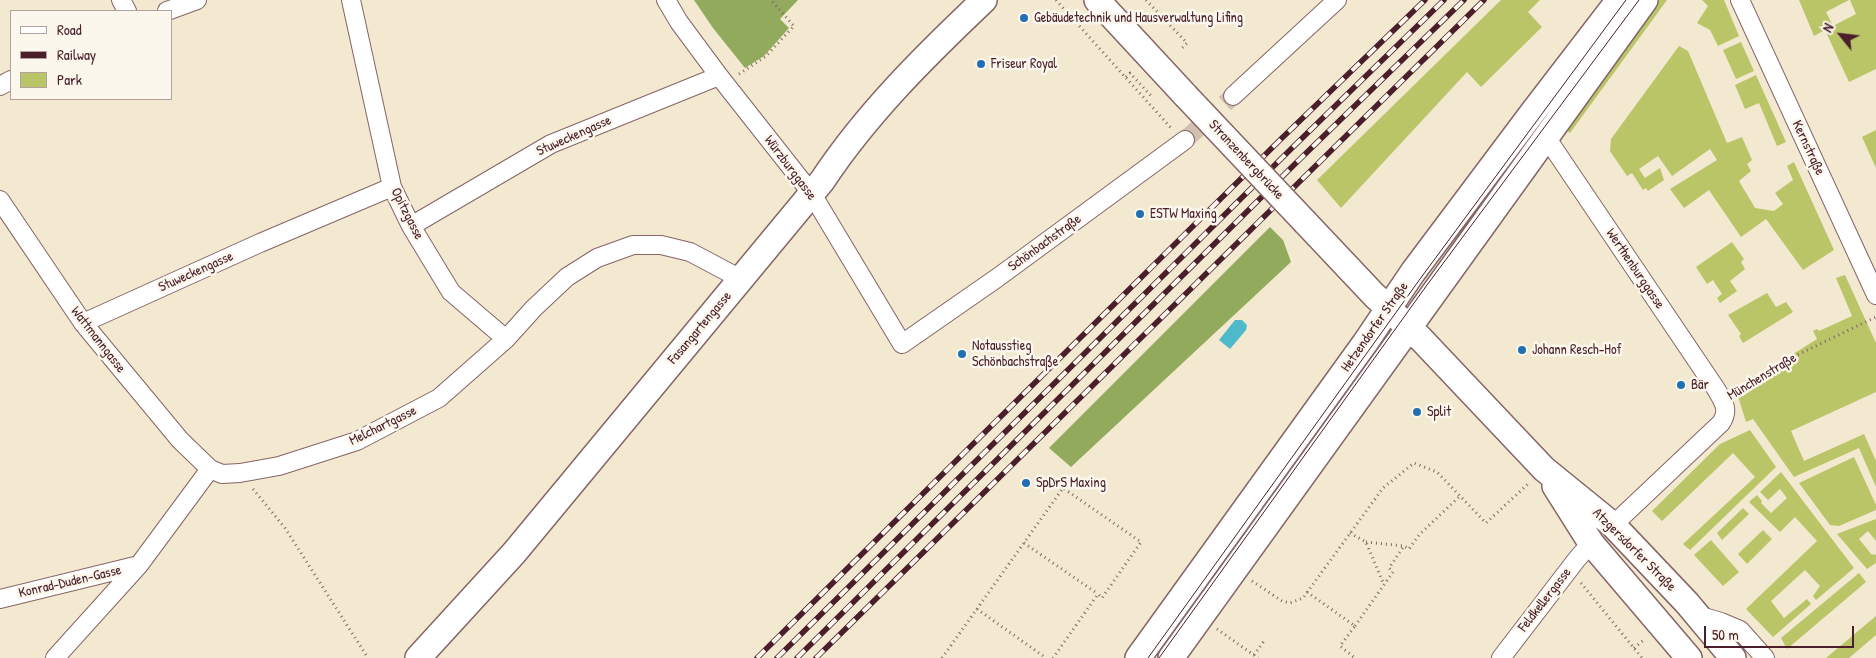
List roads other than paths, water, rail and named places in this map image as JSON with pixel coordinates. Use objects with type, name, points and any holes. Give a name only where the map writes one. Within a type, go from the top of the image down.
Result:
[{"type":"main road","name":"Fasangartengasse","points":[[418,658],[514,553],[812,194],[856,133],[912,70],[984,0]]},
{"type":"main road","name":"Stranzenbergbrücke","points":[[1097,0],[1388,309]]},
{"type":"main road","name":"Hetzendorfer Straße","points":[[1138,658],[1388,309],[1500,156],[1619,0]]},
{"type":"main road","name":"Hetzendorfer Straße","points":[[1171,658],[1645,0]]},
{"type":"main road","name":"Atzgersdorfer Straße","points":[[1388,309],[1408,327],[1544,469],[1613,525],[1697,615],[1733,658]]},
{"type":"main road","name":"Atzgersdorfer Straße","points":[[1544,469],[1591,544],[1689,658]]},
{"type":"street","points":[[170,10],[197,0]]},
{"type":"street","name":"Opitzgasse","points":[[350,0],[392,187],[411,226],[451,292],[506,339]]},
{"type":"street","name":"Würzburggasse","points":[[666,0],[679,22],[719,76],[812,194],[902,344]]},
{"type":"street","points":[[1233,96],[1336,0]]},
{"type":"street","name":"Kernstraße","points":[[1740,0],[1876,295]]},
{"type":"street","name":"Stuweckengasse","points":[[411,226],[551,144],[719,76]]},
{"type":"street","name":"Schönbachstraße","points":[[902,344],[997,278],[1180,136]]},
{"type":"street","name":"Werthenburggasse","points":[[1546,137],[1723,401]]},
{"type":"street","name":"Stuweckengasse","points":[[83,323],[392,187]]},
{"type":"street","name":"Wattmanngasse","points":[[0,200],[83,323],[180,440],[210,469]]},
{"type":"street","name":"Melchartgasse","points":[[210,469],[222,474],[240,473],[279,466],[357,441],[439,398],[506,339],[534,308],[567,277],[597,258],[633,245],[661,245],[690,252],[741,279]]},
{"type":"street","name":"Münchenstraße","points":[[1613,525],[1721,423],[1726,412],[1723,401]]},
{"type":"street","points":[[55,658],[140,566],[210,469]]},
{"type":"street","name":"Feldkellergasse","points":[[1501,658],[1577,559],[1591,544]]},
{"type":"street","name":"Konrad-Duden-Gasse","points":[[0,599],[140,566]]},
{"type":"street","points":[[1697,615],[1740,630],[1765,658]]},
{"type":"water","points":[[1235,320],[1242,320],[1247,325],[1246,330],[1230,349],[1219,340]]},
{"type":"tunnel","points":[[1185,140],[1233,96]]},
{"type":"tram line","points":[[1148,658],[1420,279],[1626,0]]},
{"type":"tram line","points":[[1159,658],[1427,285],[1639,0]]},
{"type":"railway","points":[[757,658],[1282,138],[1425,0]]},
{"type":"railway","points":[[777,658],[1444,0]]},
{"type":"railway","points":[[797,658],[1300,159],[1464,0]]},
{"type":"railway","points":[[816,658],[1484,0]]},
{"type":"place","name":"Gebäudetechnik und Hausverwaltung Lifing","points":[[1024,18]]},
{"type":"place","name":"Friseur Royal","points":[[981,64]]},
{"type":"place","name":"ESTW Maxing","points":[[1140,214]]},
{"type":"place","name":"Johann Resch-Hof","points":[[1522,350]]},
{"type":"place","name":"Notausstieg Schönbachstraße","points":[[962,354]]},
{"type":"place","name":"Bär","points":[[1681,385]]},
{"type":"place","name":"Split","points":[[1417,412]]},
{"type":"place","name":"SpDrS Maxing","points":[[1026,483]]}]
